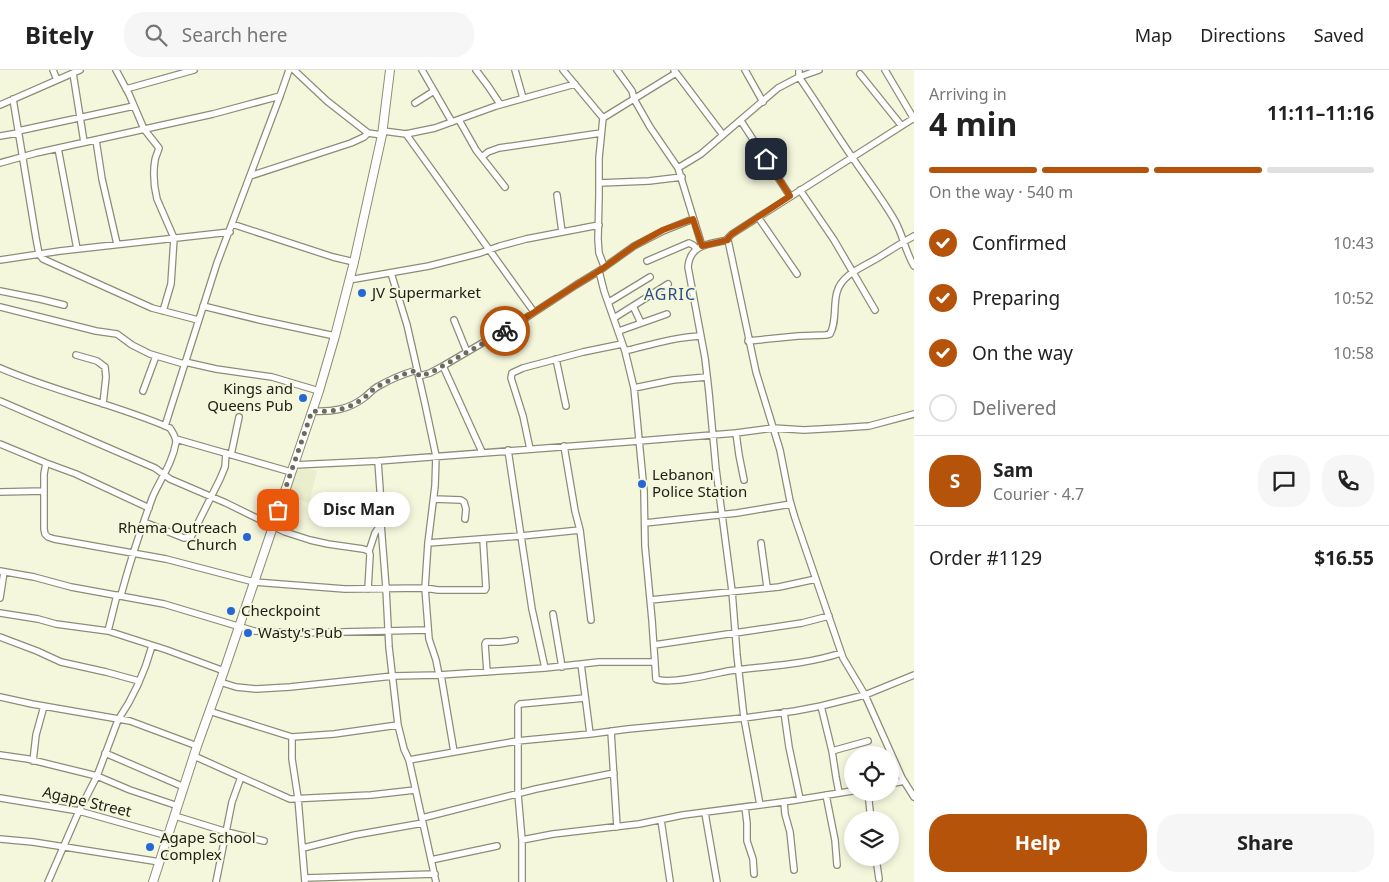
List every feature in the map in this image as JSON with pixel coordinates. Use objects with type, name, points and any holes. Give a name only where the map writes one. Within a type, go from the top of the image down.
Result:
[{"type":"main road","points":[[153,882],[197,746],[319,390],[335,336],[354,262],[382,133],[390,70]]},
{"type":"street","points":[[54,70],[57,80]]},
{"type":"street","points":[[0,105],[80,70]]},
{"type":"street","points":[[116,70],[144,130],[159,148],[155,162],[156,193],[174,238],[171,284],[163,311]]},
{"type":"street","points":[[126,89],[194,70]]},
{"type":"street","points":[[165,426],[217,263],[289,70]]},
{"type":"street","points":[[294,70],[327,101],[368,133],[406,134],[435,128],[500,104],[575,84]]},
{"type":"street","points":[[422,70],[434,91],[505,187]]},
{"type":"street","points":[[476,70],[500,104]]},
{"type":"street","points":[[515,70],[523,98]]},
{"type":"street","points":[[563,70],[603,118],[599,158],[598,246],[604,266]]},
{"type":"street","points":[[617,70],[632,91],[650,127],[682,176],[699,247]]},
{"type":"street","points":[[745,70],[763,102]]},
{"type":"street","points":[[799,70],[799,77],[894,218],[914,266]]},
{"type":"street","points":[[678,168],[701,154],[778,88],[799,77],[819,70]]},
{"type":"street","points":[[886,70],[914,118],[758,216],[732,234],[728,240],[756,372],[780,450],[791,504],[816,579],[841,653],[865,695],[904,781],[914,797]]},
{"type":"street","points":[[603,118],[675,71],[723,135]]},
{"type":"street","points":[[73,73],[84,142]]},
{"type":"street","points":[[860,74],[901,125]]},
{"type":"street","points":[[415,103],[434,91]]},
{"type":"street","points":[[0,163],[84,142],[213,114],[280,96]]},
{"type":"street","points":[[13,99],[40,254],[43,260],[152,308],[198,320]]},
{"type":"street","points":[[0,136],[134,106]]},
{"type":"street","points":[[740,121],[790,196]]},
{"type":"street","points":[[250,176],[351,143],[368,133]]},
{"type":"street","points":[[482,157],[488,152],[499,148],[601,133]]},
{"type":"street","points":[[406,134],[534,312]]},
{"type":"street","points":[[96,140],[102,179],[117,244]]},
{"type":"street","points":[[58,148],[77,249]]},
{"type":"street","points":[[599,183],[649,181],[682,176]]},
{"type":"street","points":[[800,190],[834,240],[875,310]]},
{"type":"street","points":[[557,195],[562,232]]},
{"type":"street","points":[[758,216],[797,274]]},
{"type":"street","points":[[312,411],[344,409],[359,401],[378,386],[406,374],[430,373],[502,334],[651,236],[693,219]]},
{"type":"street","points":[[232,224],[354,262]]},
{"type":"street","points":[[349,280],[429,266],[526,239],[599,225]]},
{"type":"street","points":[[0,260],[117,244],[230,232]]},
{"type":"street","points":[[748,341],[830,334],[833,329],[834,304],[840,284],[853,272],[914,236]]},
{"type":"street","points":[[728,240],[699,247],[691,255],[688,267],[707,377],[732,591],[744,718],[760,805]]},
{"type":"street","points":[[647,261],[689,243],[699,247]]},
{"type":"street","points":[[599,271],[625,351],[634,388],[656,679],[684,679],[789,664],[841,653]]},
{"type":"street","points":[[391,273],[407,325],[436,456],[434,499],[428,543],[425,588],[428,630],[440,675],[454,752]]},
{"type":"street","points":[[608,302],[650,277]]},
{"type":"street","points":[[614,318],[668,284]]},
{"type":"street","points":[[0,291],[64,306]]},
{"type":"street","points":[[203,306],[335,336]]},
{"type":"street","points":[[633,306],[641,323]]},
{"type":"street","points":[[0,307],[96,331],[117,334],[132,345],[156,356],[216,369],[272,376],[319,390]]},
{"type":"street","points":[[618,331],[667,314]]},
{"type":"street","points":[[454,320],[467,352]]},
{"type":"street","points":[[625,351],[690,336],[701,336]]},
{"type":"street","points":[[530,449],[511,375],[514,371],[622,344]]},
{"type":"street","points":[[76,355],[97,361],[105,367],[106,377],[103,404]]},
{"type":"street","points":[[144,391],[156,356]]},
{"type":"street","points":[[556,359],[566,406]]},
{"type":"street","points":[[443,366],[482,452]]},
{"type":"street","points":[[0,368],[49,387],[170,428],[176,439],[171,458],[154,494],[133,553],[108,632]]},
{"type":"street","points":[[634,388],[673,380],[707,377]]},
{"type":"street","points":[[0,401],[156,468],[164,475],[285,532],[310,540],[368,551]]},
{"type":"street","points":[[176,439],[292,469],[482,452],[736,433],[773,428],[804,430],[869,426],[914,414]]},
{"type":"street","points":[[144,522],[184,538],[191,537],[225,467],[239,417]]},
{"type":"street","points":[[736,433],[744,480]]},
{"type":"street","points":[[0,444],[76,474],[149,508]]},
{"type":"street","points":[[564,446],[580,530],[591,620]]},
{"type":"street","points":[[508,450],[532,609],[545,668]]},
{"type":"street","points":[[378,461],[388,631],[398,725],[404,750],[409,760],[436,882]]},
{"type":"street","points":[[46,463],[44,529],[48,538],[166,559],[254,582],[345,590],[386,588],[485,590],[483,539]]},
{"type":"street","points":[[0,492],[44,491]]},
{"type":"street","points":[[434,499],[461,500],[464,502],[466,509],[465,519]]},
{"type":"street","points":[[645,523],[759,510],[791,504]]},
{"type":"street","points":[[368,589],[370,555],[368,551],[375,532],[381,524]]},
{"type":"street","points":[[428,543],[580,530]]},
{"type":"street","points":[[761,543],[767,587]]},
{"type":"street","points":[[0,598],[2,572],[164,604],[254,631],[298,633],[428,630]]},
{"type":"street","points":[[650,600],[779,587],[816,579]]},
{"type":"street","points":[[0,613],[108,632],[224,671]]},
{"type":"street","points":[[554,614],[562,667]]},
{"type":"street","points":[[654,645],[736,634],[802,623],[829,616]]},
{"type":"street","points":[[0,637],[61,662],[139,681]]},
{"type":"street","points":[[487,672],[486,642],[515,640]]},
{"type":"street","points":[[48,882],[96,776],[118,720],[139,681],[152,646]]},
{"type":"street","points":[[220,682],[236,687],[256,689],[393,676],[440,675],[562,667],[599,662],[655,662]]},
{"type":"street","points":[[582,664],[590,734]]},
{"type":"street","points":[[409,760],[517,741],[744,718],[821,706],[865,695],[914,675]]},
{"type":"street","points":[[0,697],[130,721],[197,746]]},
{"type":"street","points":[[522,882],[517,709],[520,704],[586,698]]},
{"type":"street","points":[[33,761],[36,735],[44,706]]},
{"type":"street","points":[[821,706],[832,751],[839,793]]},
{"type":"street","points":[[209,711],[292,737],[334,734],[398,725]]},
{"type":"street","points":[[784,712],[800,799]]},
{"type":"street","points":[[611,731],[617,828]]},
{"type":"street","points":[[292,737],[292,759],[298,798],[305,880],[435,874]]},
{"type":"street","points":[[832,751],[868,742]]},
{"type":"street","points":[[105,753],[184,787]]},
{"type":"street","points":[[0,755],[8,755],[96,776],[178,806]]},
{"type":"street","points":[[194,756],[290,799],[371,795],[415,790]]},
{"type":"street","points":[[303,848],[422,820],[536,789],[614,773]]},
{"type":"street","points":[[216,882],[232,802],[241,777]]},
{"type":"street","points":[[899,782],[904,781]]},
{"type":"street","points":[[522,840],[553,834],[617,828],[683,815],[745,808],[844,792]]},
{"type":"street","points":[[826,795],[835,840],[837,865]]},
{"type":"street","name":"Agape Street","points":[[0,798],[80,811],[168,836]]},
{"type":"street","points":[[784,802],[790,832],[794,870]]},
{"type":"street","points":[[745,808],[748,822],[747,840],[753,859],[754,874]]},
{"type":"street","points":[[705,813],[717,882]]},
{"type":"street","points":[[175,816],[264,841]]},
{"type":"street","points":[[661,820],[670,881]]},
{"type":"street","points":[[0,839],[160,862]]},
{"type":"street","points":[[431,860],[497,846]]},
{"type":"street","points":[[877,866],[879,879]]},
{"type":"shaded area","points":[[299,467],[317,471],[309,503],[287,495]]},
{"type":"way so far","points":[[278,510],[312,411],[344,409],[359,401],[378,386],[417,370],[419,376],[430,373],[505,331]]},
{"type":"place","name":"JV Supermarket","points":[[362,293]]},
{"type":"place","name":"Kings and Queens Pub","points":[[303,398]]},
{"type":"place","name":"Lebanon Police Station","points":[[642,484]]},
{"type":"place","name":"Disc Man","points":[[278,510]]},
{"type":"place","name":"Rhema Outreach Church","points":[[247,537]]},
{"type":"place","name":"Checkpoint","points":[[231,611]]},
{"type":"place","name":"Wasty's Pub","points":[[248,633]]},
{"type":"place","name":"Agape School Complex","points":[[150,847]]},
{"type":"district","name":"AGRIC","points":[[670,294]]},
{"type":"route","points":[[505,331],[599,271],[634,246],[663,230],[693,219],[702,246],[728,240],[732,234],[790,196],[766,159]]}]
